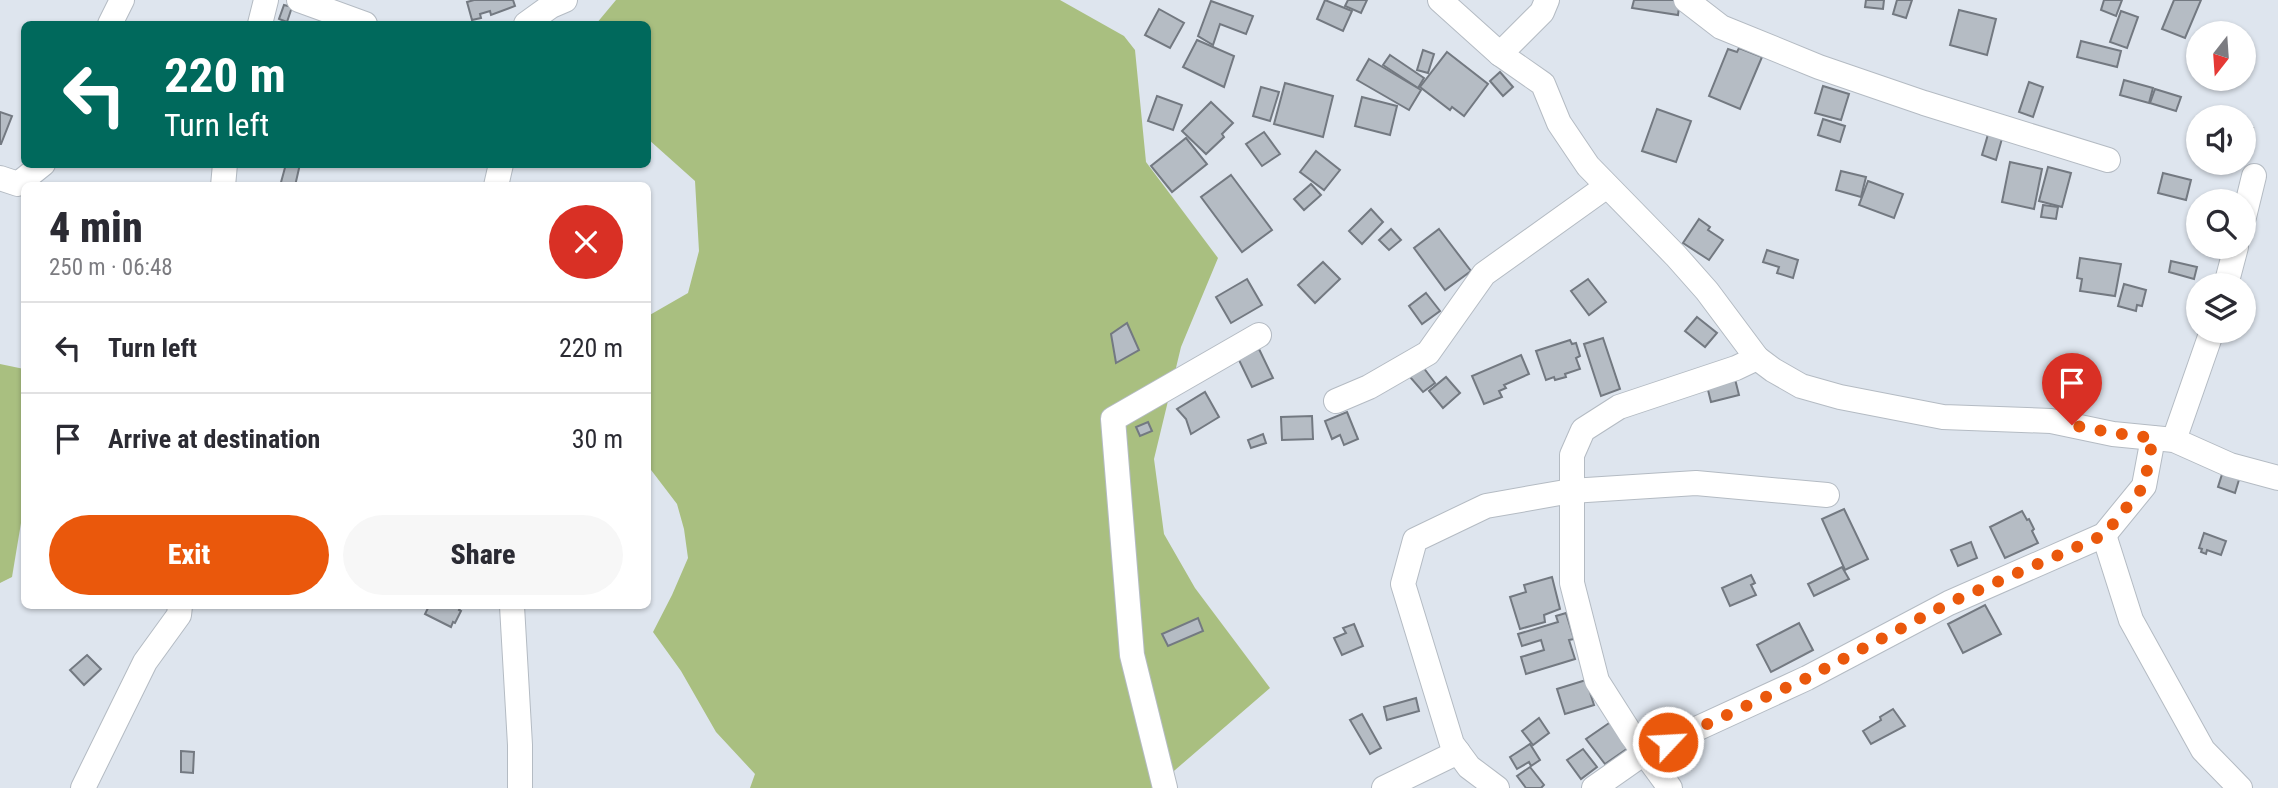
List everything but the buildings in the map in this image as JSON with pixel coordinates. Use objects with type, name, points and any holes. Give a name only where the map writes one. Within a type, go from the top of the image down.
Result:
[{"type":"street","points":[[112,21],[122,0]]},
{"type":"street","points":[[261,21],[266,0]]},
{"type":"street","points":[[299,0],[357,21]]},
{"type":"street","points":[[530,21],[565,0]]},
{"type":"street","points":[[1440,0],[1500,54],[1543,84],[1559,123],[1588,166],[1707,291],[1757,358],[1801,386],[1839,397],[1943,417],[2051,421],[2164,439],[2230,465],[2278,478]]},
{"type":"street","points":[[1500,54],[1542,12],[1547,0]]},
{"type":"street","points":[[1686,0],[1721,27],[1819,67],[1924,103],[2108,160]]},
{"type":"street","points":[[0,178],[18,184],[39,168]]},
{"type":"street","points":[[2251,189],[2254,176]]},
{"type":"street","points":[[1336,401],[1368,387],[1427,353],[1485,274],[1607,186]]},
{"type":"street","points":[[1165,788],[1132,655],[1113,419],[1259,335]]},
{"type":"street","points":[[1594,788],[1644,753],[1807,678],[1949,603],[2104,535],[2144,486],[2207,343]]},
{"type":"street","points":[[1670,788],[1597,681],[1572,583],[1572,455],[1583,430],[1619,407],[1736,368],[1757,358]]},
{"type":"street","points":[[1497,788],[1469,767],[1452,744],[1403,584],[1415,540],[1486,506],[1571,491],[1696,483],[1827,495]]},
{"type":"street","points":[[2104,535],[2131,620],[2203,750],[2240,788]]},
{"type":"street","points":[[83,788],[145,662],[180,615],[180,609]]},
{"type":"street","points":[[512,609],[520,788]]},
{"type":"street","points":[[1384,788],[1458,752]]},
{"type":"green space","points":[[616,0],[1060,0],[1124,36],[1135,50],[1146,162],[1218,258],[1181,347],[1154,459],[1164,534],[1195,588],[1270,688],[1160,783],[1152,788],[750,788],[755,774],[716,732],[681,671],[653,632],[688,558],[677,504],[651,470],[651,314],[688,293],[699,251],[695,181],[651,142],[651,21],[598,21]]},
{"type":"green space","points":[[0,364],[21,368],[21,523],[12,577],[0,583]]},
{"type":"route","points":[[1668,742],[1807,678],[1949,603],[2104,535],[2144,486],[2153,438],[2072,425]]}]
